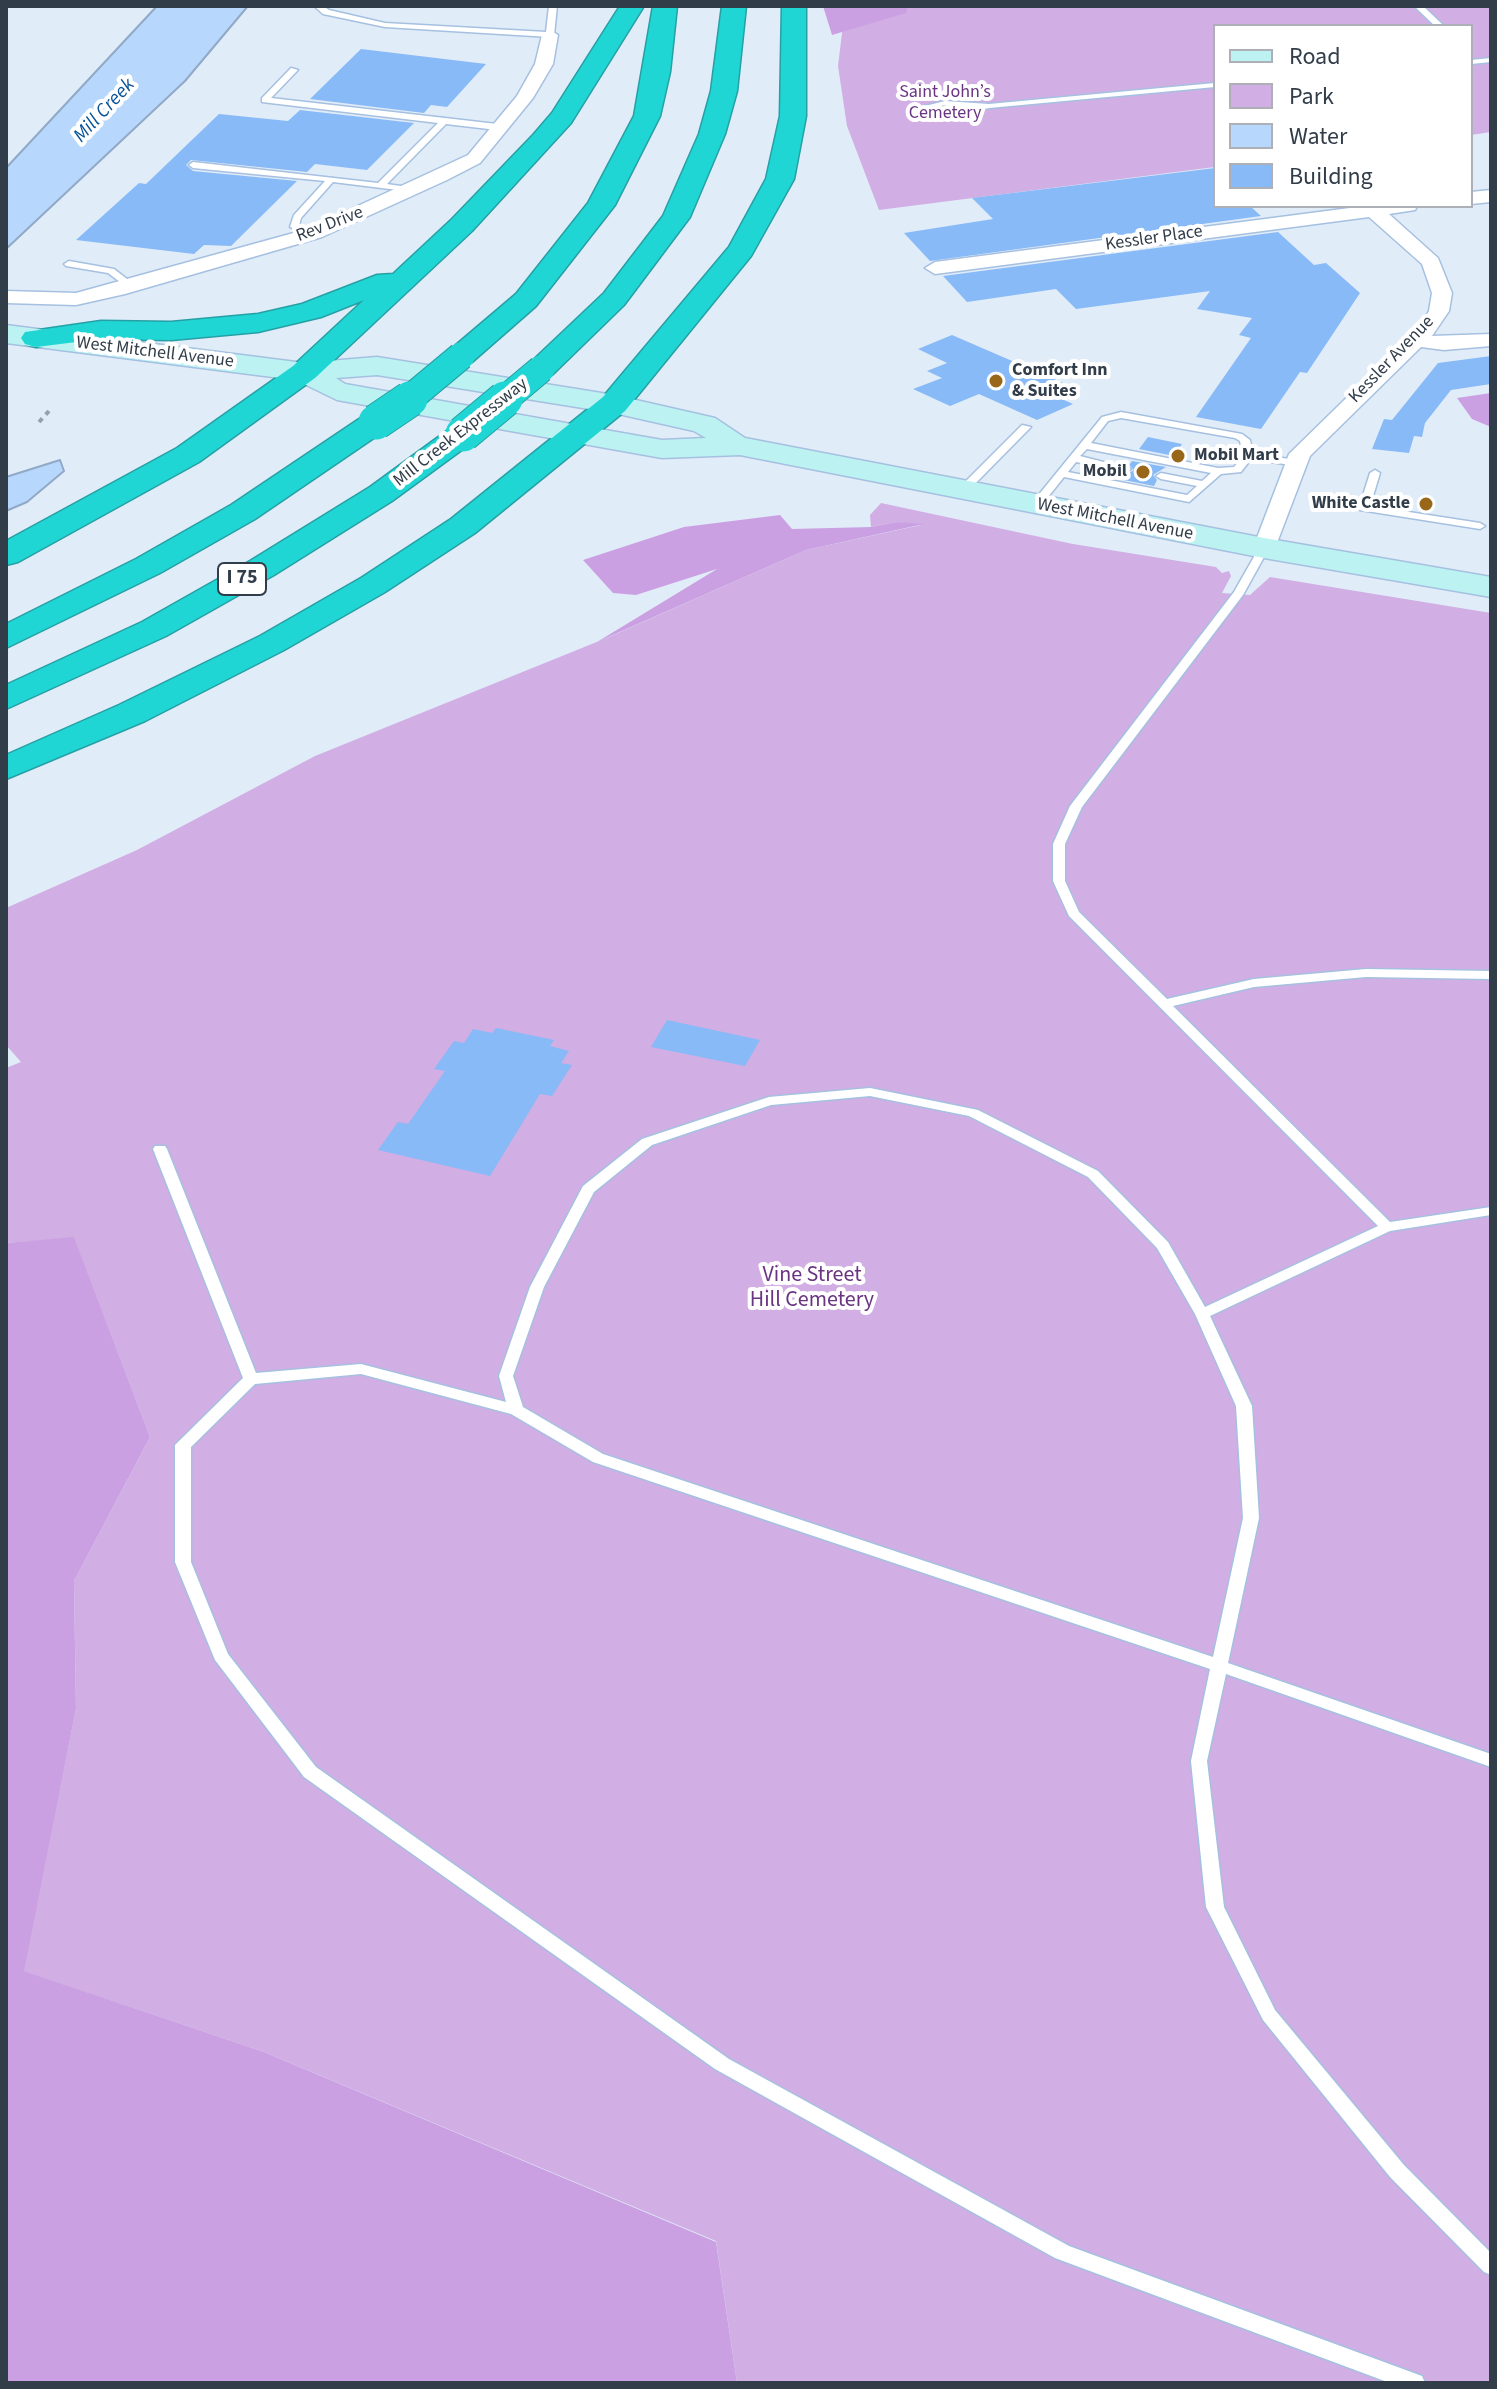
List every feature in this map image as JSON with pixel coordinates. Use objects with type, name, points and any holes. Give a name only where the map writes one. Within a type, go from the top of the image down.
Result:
[{"type":"highway","points":[[6,555],[188,455],[304,372],[471,216],[562,117],[632,6]]},
{"type":"highway","name":"I 75","points":[[6,638],[148,566],[314,467],[425,388],[526,300],[601,205],[647,116],[657,72],[665,6]]},
{"type":"highway","name":"Mill Creek Expressway","points":[[6,698],[154,629],[262,568],[381,494],[463,434],[541,369],[614,299],[676,217],[697,174],[724,91],[734,6]]},
{"type":"highway","points":[[6,768],[132,713],[272,643],[373,585],[463,526],[614,404],[741,250],[780,179],[793,116],[794,6]]},
{"type":"highway","points":[[36,338],[101,330],[171,331],[258,323],[311,311],[359,294],[417,266]]},
{"type":"main road","name":"West Mitchell Avenue","points":[[6,334],[304,372],[377,366],[614,404],[704,424],[740,446]]},
{"type":"main road","name":"West Mitchell Avenue","points":[[304,372],[337,391],[662,449],[740,446],[1264,548],[1491,587]]},
{"type":"street","name":"Rev Drive","points":[[9,298],[76,299],[131,286],[315,233],[411,190],[474,159],[497,127],[524,98],[544,64],[550,35]]},
{"type":"street","points":[[1373,210],[1390,208]]},
{"type":"street","name":"Kessler Place","points":[[935,268],[1373,210]]},
{"type":"street","name":"Kessler Avenue","points":[[1264,548],[1297,463],[1311,442],[1417,340],[1439,311],[1442,293],[1431,262],[1373,210]]},
{"type":"street","points":[[1417,340],[1444,344],[1491,340]]},
{"type":"lane","points":[[318,6],[326,12],[385,25],[550,35]]},
{"type":"lane","name":"Rev Drive","points":[[550,35],[553,6]]},
{"type":"lane","points":[[1418,6],[1438,24]]},
{"type":"lane","points":[[1473,59],[1491,60]]},
{"type":"lane","points":[[294,70],[265,100],[497,127]]},
{"type":"lane","points":[[989,106],[945,103],[929,106],[941,116],[989,106],[1213,85]]},
{"type":"lane","points":[[381,185],[444,121]]},
{"type":"lane","points":[[193,165],[411,190]]},
{"type":"lane","points":[[315,233],[294,227],[297,217],[331,179]]},
{"type":"lane","points":[[69,264],[111,271],[131,286]]},
{"type":"lane","points":[[1036,505],[1063,474],[1073,458],[1105,419],[1121,415],[1238,436],[1245,440],[1248,456],[1237,470],[1218,471],[1084,445]]},
{"type":"lane","points":[[962,491],[1026,427]]},
{"type":"lane","points":[[1248,456],[1297,463]]},
{"type":"lane","points":[[1073,458],[1126,469]]},
{"type":"lane","points":[[1063,474],[1189,499],[1218,471]]},
{"type":"lane","points":[[1375,473],[1364,508],[1480,526]]},
{"type":"lane","points":[[1161,476],[1204,484]]},
{"type":"lane","points":[[1264,548],[1239,593],[1076,806],[1059,844],[1059,881],[1073,913],[1387,1227]]},
{"type":"lane","points":[[1164,1004],[1254,983],[1366,973],[1491,975]]},
{"type":"lane","points":[[516,1410],[506,1376],[537,1287],[588,1189],[647,1142],[769,1101],[870,1092],[973,1113],[1093,1174],[1163,1245],[1202,1314],[1244,1406],[1251,1518],[1199,1761],[1215,1907],[1269,2015],[1397,2171],[1491,2266]]},
{"type":"lane","points":[[160,1149],[251,1379]]},
{"type":"lane","points":[[1202,1314],[1387,1227],[1491,1211]]},
{"type":"lane","points":[[1415,2383],[1062,2252],[790,2102],[722,2064],[310,1772],[221,1656],[183,1562],[183,1445],[251,1379],[361,1369],[516,1410],[598,1458],[1220,1666],[1491,1761]]},
{"type":"path","points":[[39,422],[49,411]]},
{"type":"green space","name":"Saint John’s Cemetery","points":[[825,6],[1491,6],[1491,132],[1473,135],[1473,24],[1213,24],[1213,167],[879,210],[847,126],[838,66],[843,25]]},
{"type":"green space","name":"Vine Street Hill Cemetery","points":[[881,503],[1073,544],[1216,567],[1222,573],[1229,571],[1231,576],[1222,593],[1250,595],[1270,577],[1491,613],[1491,2383],[737,2383],[716,2241],[264,2052],[23,1971],[76,1709],[74,1581],[150,1437],[74,1238],[6,1243],[6,1068],[21,1062],[6,1045],[6,908],[137,850],[315,756],[609,637],[806,550],[921,525],[896,522],[871,527],[870,515]]},
{"type":"shaded area","points":[[823,6],[908,6],[906,13],[832,35]]},
{"type":"shaded area","points":[[1491,393],[1491,427],[1472,419],[1457,398]]},
{"type":"shaded area","points":[[780,515],[792,529],[871,527],[896,522],[924,524],[806,550],[597,642],[717,569],[636,595],[613,593],[583,560],[684,527]]},
{"type":"shaded area","points":[[74,1237],[150,1437],[74,1581],[76,1709],[24,1971],[264,2052],[716,2242],[737,2383],[6,2383],[6,1243]]},
{"type":"water","name":"Mill Creek","points":[[157,6],[248,6],[185,81],[6,249],[6,168]]},
{"type":"water","points":[[60,460],[64,471],[27,502],[6,511],[6,477]]},
{"type":"building","points":[[361,49],[486,64],[447,107],[431,105],[424,113],[310,99]]},
{"type":"building","points":[[300,110],[414,123],[367,170],[315,164],[307,172],[191,160],[186,165],[193,171],[297,181],[231,246],[204,245],[194,254],[76,240],[139,183],[146,184],[219,114],[288,121]]},
{"type":"building","points":[[1213,168],[1213,208],[1252,208],[1261,216],[930,261],[904,233],[993,219],[972,198]]},
{"type":"building","points":[[1278,232],[1314,265],[1326,263],[1360,293],[1307,373],[1300,372],[1261,429],[1196,417],[1251,338],[1239,335],[1252,318],[1197,309],[1210,291],[1076,309],[1056,289],[967,302],[943,276]]},
{"type":"building","name":"Comfort Inn & Suites","points":[[952,335],[1063,383],[1044,391],[1073,404],[1037,420],[979,394],[950,406],[913,389],[942,378],[927,371],[947,363],[918,349]]},
{"type":"building","points":[[1491,356],[1491,384],[1451,390],[1425,423],[1422,437],[1414,436],[1409,453],[1372,449],[1384,419],[1392,420],[1438,363]]},
{"type":"building","points":[[1148,437],[1182,444],[1174,456],[1139,449]]},
{"type":"building","name":"Mobil","points":[[1132,461],[1166,467],[1153,475],[1157,480],[1154,486],[1119,479],[1134,470],[1129,465]]},
{"type":"building","points":[[667,1020],[760,1040],[745,1066],[651,1047]]},
{"type":"building","points":[[496,1028],[554,1040],[550,1046],[569,1051],[561,1063],[572,1065],[552,1096],[540,1094],[490,1176],[378,1150],[398,1122],[408,1124],[445,1071],[434,1069],[454,1041],[464,1043],[473,1029],[492,1033]]},
{"type":"place","name":"Comfort Inn & Suites","points":[[996,381]]},
{"type":"place","name":"Mobil Mart","points":[[1178,456]]},
{"type":"place","name":"Mobil","points":[[1143,472]]},
{"type":"place","name":"White Castle","points":[[1426,504]]}]
